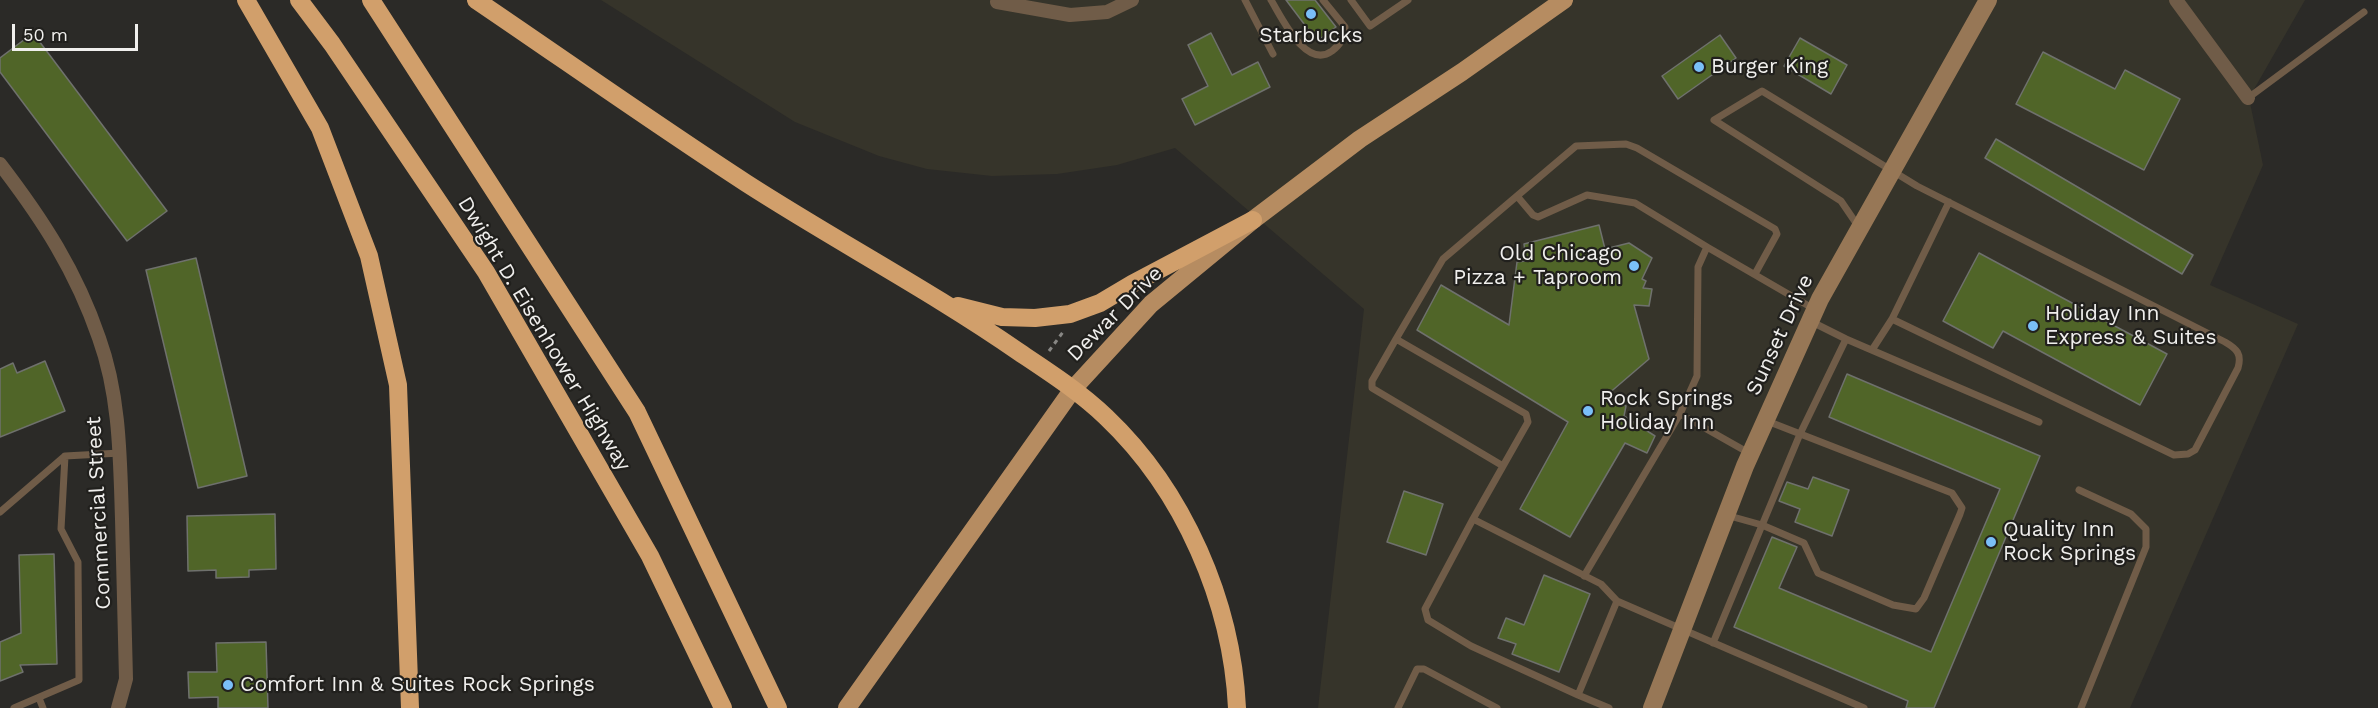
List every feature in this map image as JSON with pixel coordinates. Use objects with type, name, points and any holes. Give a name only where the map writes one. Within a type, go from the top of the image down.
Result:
[{"type":"highway","points":[[246,0],[320,128],[369,256],[398,385],[410,708]]},
{"type":"highway","name":"Dwight D. Eisenhower Highway","points":[[299,0],[332,44],[486,272],[650,556],[723,708]]},
{"type":"highway","name":"Dwight D. Eisenhower Highway","points":[[371,0],[637,412],[778,708]]},
{"type":"highway","points":[[476,0],[746,183],[943,302],[1073,389],[1106,417],[1143,457],[1167,490],[1197,548],[1218,599],[1231,649],[1237,708]]},
{"type":"highway","points":[[943,302],[1002,317],[1035,318],[1070,314],[1100,303],[1253,220]]},
{"type":"main road","name":"Dewar Drive","points":[[847,708],[1073,389],[1151,304],[1253,220],[1360,139],[1462,72],[1564,0]]},
{"type":"street","points":[[997,2],[1070,15],[1107,12],[1132,0]]},
{"type":"street","name":"Sunset Drive","points":[[1652,708],[1726,515],[1813,315],[1989,0]]},
{"type":"street","points":[[2176,0],[2248,98]]},
{"type":"street","name":"Commercial Street","points":[[0,164],[47,228],[76,280],[100,340],[114,399],[120,453],[126,679],[118,708]]},
{"type":"lane","points":[[1246,0],[1273,54]]},
{"type":"lane","points":[[1271,0],[1297,40],[1311,54],[1326,55],[1334,50],[1344,38],[1345,27],[1323,0]]},
{"type":"lane","points":[[1352,0],[1370,27],[1408,0]]},
{"type":"lane","points":[[2248,98],[2364,12]]},
{"type":"lane","points":[[1860,228],[1841,201],[1714,120],[1762,91],[1949,202],[2236,348],[2241,359],[2194,450],[2188,454],[2174,455],[1892,319]]},
{"type":"lane","points":[[1503,466],[1372,388],[1372,381],[1443,259],[1576,146],[1626,144],[1637,148],[1775,229],[1777,234],[1755,274]]},
{"type":"lane","points":[[1517,196],[1533,215],[1538,217],[1587,195],[1635,203],[1755,274],[1846,339],[2039,422]]},
{"type":"lane","points":[[1872,350],[1892,319],[1949,202]]},
{"type":"lane","points":[[1584,576],[1680,414],[1697,376],[1698,267],[1707,247]]},
{"type":"lane","points":[[1396,339],[1526,414],[1528,422],[1425,609],[1428,620],[1471,646],[1610,708]]},
{"type":"lane","points":[[1713,644],[1800,434],[1846,339]]},
{"type":"lane","points":[[1680,414],[1751,454]]},
{"type":"lane","points":[[1726,515],[1762,525],[1804,543],[1818,573],[1910,610],[1916,609],[1924,598],[1960,514],[1962,508],[1952,494],[1766,420]]},
{"type":"lane","points":[[0,512],[65,456],[120,453]]},
{"type":"lane","points":[[15,708],[79,680],[78,562],[61,529],[65,456]]},
{"type":"lane","points":[[2079,490],[2131,514],[2146,530],[2146,547],[2081,708]]},
{"type":"lane","points":[[1473,519],[1601,584],[1617,602],[1864,708]]},
{"type":"lane","points":[[1578,694],[1617,602]]},
{"type":"lane","points":[[1398,708],[1417,669],[1424,669],[1497,708]]},
{"type":"lane","points":[[39,698],[43,708]]},
{"type":"path","points":[[1046,355],[1068,326]]},
{"type":"shaded area","points":[[601,0],[2305,0],[2249,98],[2263,165],[2210,285],[2298,324],[2130,708],[1318,708],[1364,309],[1175,148],[1117,165],[1057,174],[992,176],[927,169],[879,156],[795,122]]},
{"type":"building","name":"Starbucks","points":[[1286,0],[1315,0],[1336,27],[1317,41]]},
{"type":"building","points":[[33,33],[167,211],[127,241],[0,72],[0,58]]},
{"type":"building","points":[[1211,33],[1232,75],[1258,62],[1270,87],[1195,125],[1182,99],[1208,86],[1188,45]]},
{"type":"building","name":"Burger King","points":[[1720,35],[1736,58],[1678,99],[1662,76]]},
{"type":"building","points":[[1800,38],[1847,65],[1831,94],[1784,66]]},
{"type":"building","points":[[2043,52],[2115,89],[2125,70],[2180,99],[2144,170],[2016,104]]},
{"type":"building","points":[[1996,139],[2193,255],[2182,274],[1985,158]]},
{"type":"building","points":[[1599,225],[1605,249],[1629,243],[1652,258],[1642,279],[1646,281],[1643,288],[1652,289],[1649,306],[1634,305],[1649,359],[1607,395],[1626,406],[1624,416],[1655,436],[1647,453],[1625,443],[1570,537],[1520,509],[1568,422],[1417,330],[1441,285],[1509,325],[1517,262],[1526,261],[1524,244]]},
{"type":"building","name":"Holiday Inn Express & Suites","points":[[1979,253],[2167,354],[2140,405],[2003,331],[1993,348],[1943,321]]},
{"type":"building","points":[[196,258],[247,476],[198,488],[146,270]]},
{"type":"building","points":[[45,361],[65,411],[0,437],[0,369],[13,363],[17,373]]},
{"type":"building","name":"Quality Inn Rock Springs","points":[[1847,374],[2040,456],[1934,708],[1906,708],[1908,701],[1734,627],[1772,537],[1797,547],[1779,588],[1931,652],[2000,489],[1829,417]]},
{"type":"building","points":[[1813,477],[1849,490],[1832,536],[1795,522],[1800,509],[1779,501],[1787,482],[1808,489]]},
{"type":"building","points":[[1404,491],[1443,504],[1426,555],[1387,542]]},
{"type":"building","points":[[275,514],[276,569],[249,570],[249,577],[216,578],[216,570],[188,571],[187,516]]},
{"type":"building","points":[[54,554],[57,664],[20,665],[23,672],[0,681],[0,642],[21,633],[19,555]]},
{"type":"building","points":[[1544,575],[1590,594],[1559,672],[1512,654],[1516,644],[1498,638],[1506,618],[1524,625]]},
{"type":"building","name":"Comfort Inn & Suites Rock Springs","points":[[266,642],[268,708],[218,708],[218,697],[189,698],[188,672],[217,672],[216,643]]},
{"type":"place","name":"Starbucks","points":[[1311,14]]},
{"type":"place","name":"Burger King","points":[[1699,67]]},
{"type":"place","name":"Old Chicago Pizza + Taproom","points":[[1634,266]]},
{"type":"place","name":"Holiday Inn Express & Suites","points":[[2033,326]]},
{"type":"place","name":"Rock Springs Holiday Inn","points":[[1588,411]]},
{"type":"place","name":"Quality Inn Rock Springs","points":[[1991,542]]},
{"type":"place","name":"Comfort Inn & Suites Rock Springs","points":[[228,685]]}]
